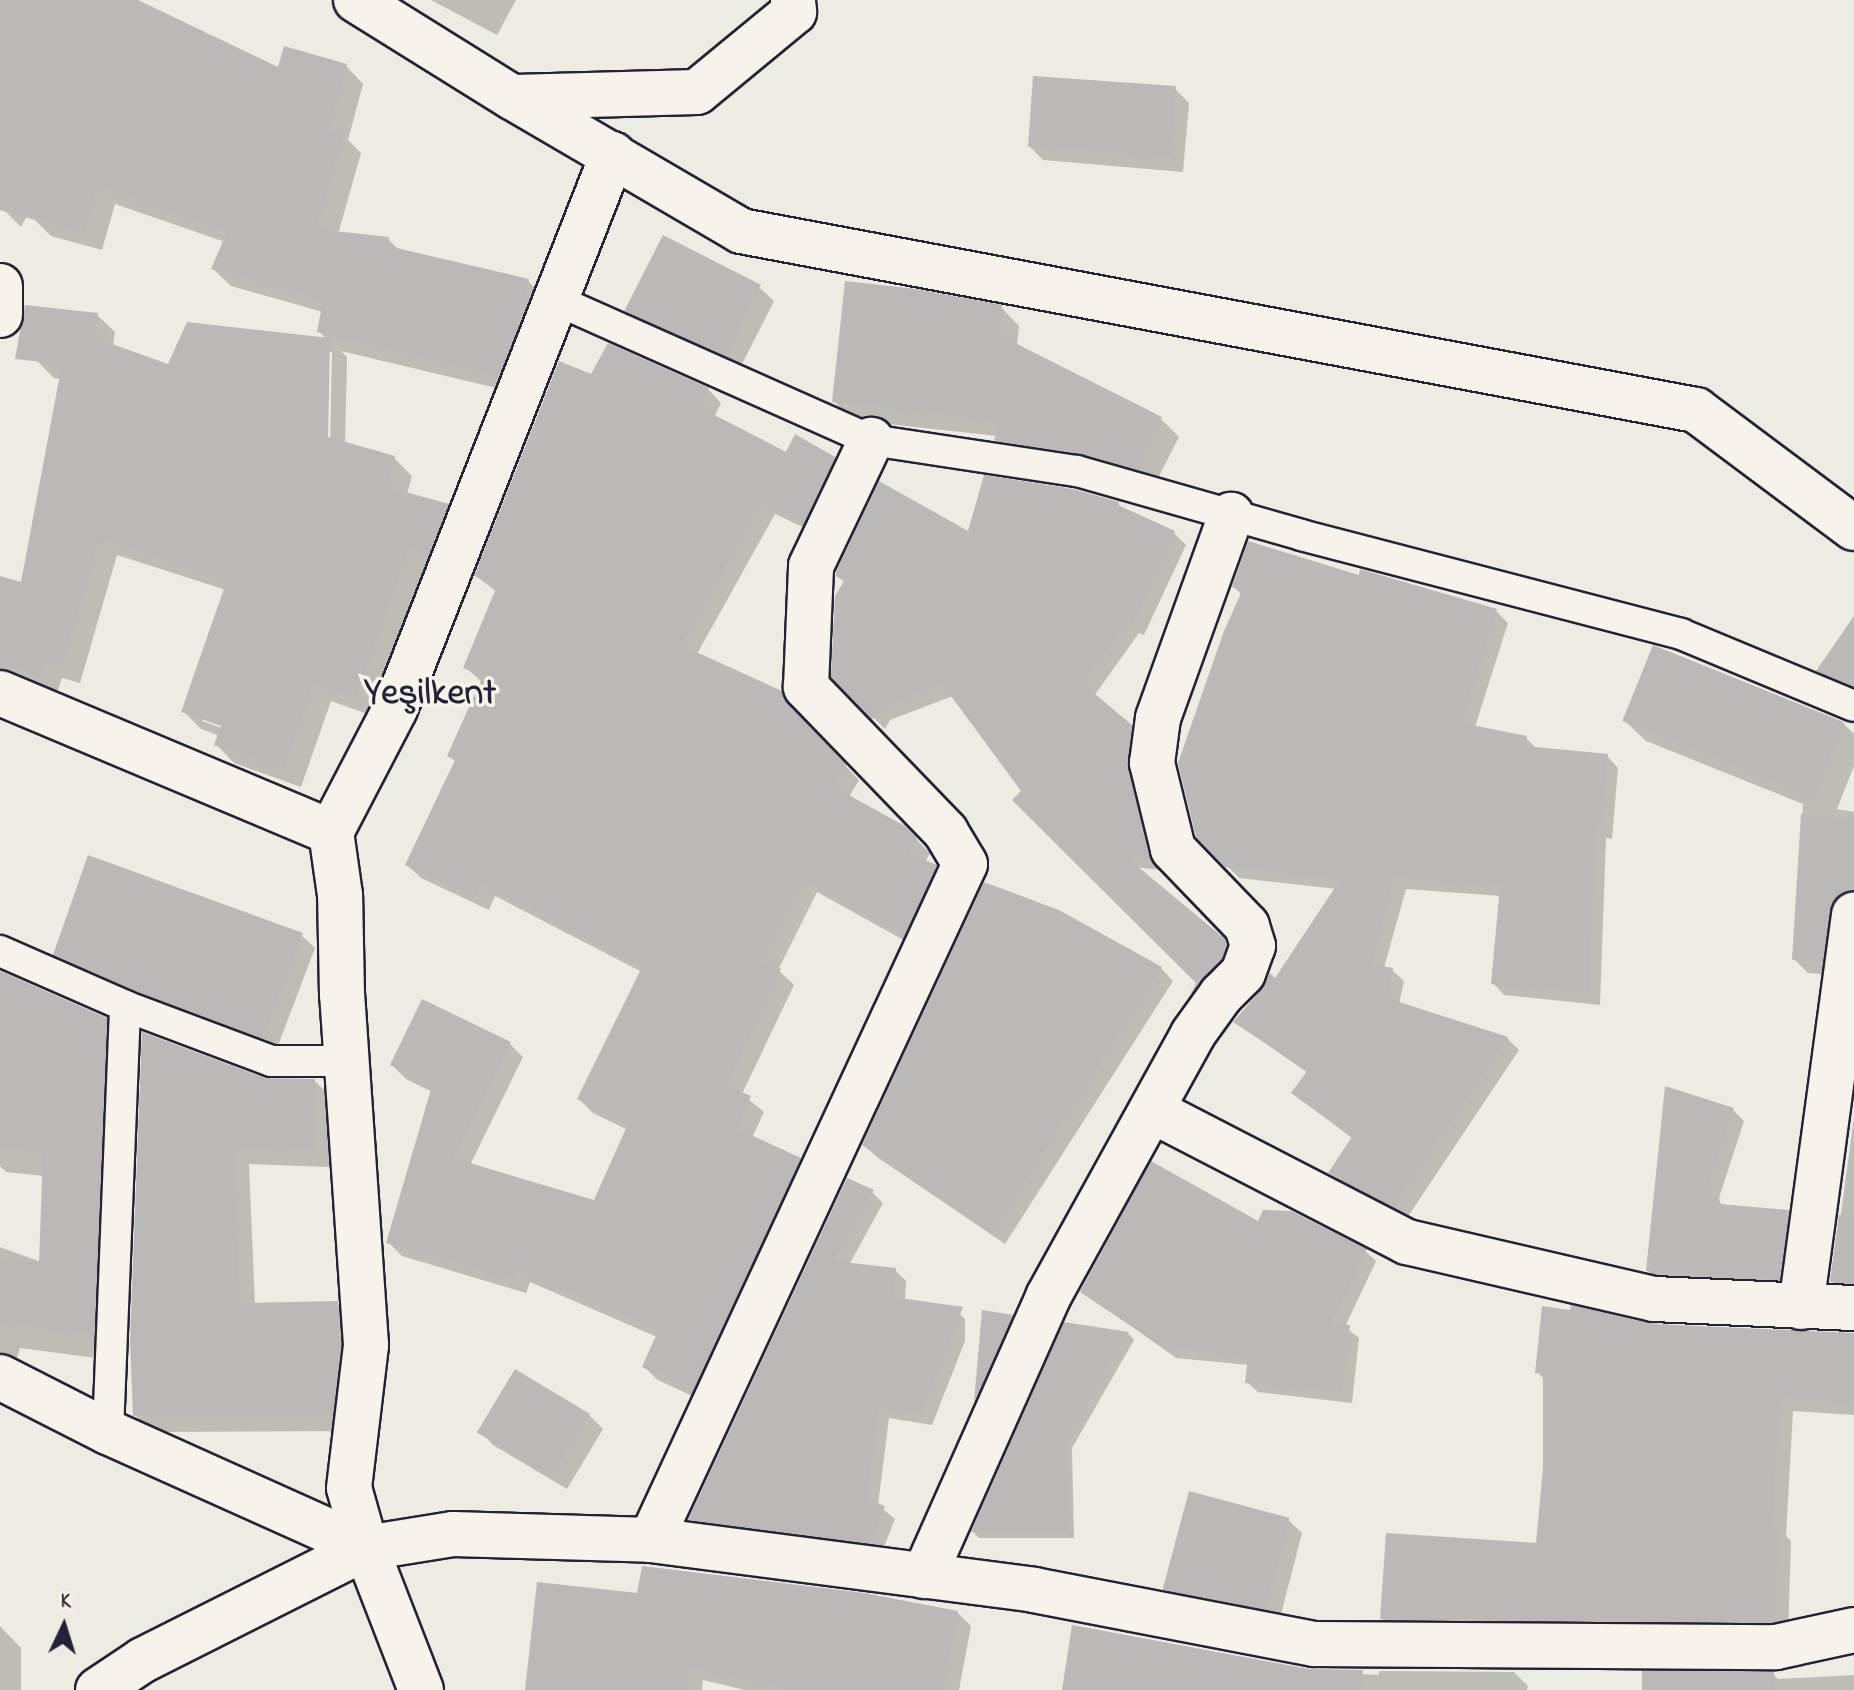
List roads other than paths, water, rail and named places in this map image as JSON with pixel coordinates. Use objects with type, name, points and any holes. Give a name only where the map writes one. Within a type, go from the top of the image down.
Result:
[{"type":"street","points":[[356,0],[512,97],[741,231],[1696,410],[1854,528]]},
{"type":"street","points":[[512,97],[697,92],[794,12],[793,0]]},
{"type":"street","points":[[421,1690],[366,1548],[349,1488],[366,1345],[342,995],[340,895],[331,832],[395,709],[613,154]]},
{"type":"street","points":[[0,286],[0,315]]},
{"type":"street","points":[[651,1540],[965,864],[946,832],[806,687],[811,566],[871,440]]},
{"type":"street","points":[[924,1576],[1048,1297],[1193,1034],[1221,995],[1243,973],[1253,946],[1247,926],[1173,849],[1152,763],[1158,718],[1231,515]]},
{"type":"street","points":[[0,693],[331,832]]},
{"type":"street","points":[[1801,1307],[1854,915]]},
{"type":"street","points":[[1153,1111],[1407,1242],[1654,1299],[1854,1308]]},
{"type":"street","points":[[0,1377],[108,1432],[366,1548]]},
{"type":"street","points":[[98,1690],[143,1660],[366,1548],[453,1534],[651,1540],[1034,1590],[1314,1644],[1776,1647],[1854,1630]]},
{"type":"lane","points":[[556,300],[871,440],[1077,471],[1681,634],[1854,706]]},
{"type":"lane","points":[[0,951],[125,1006],[271,1061],[348,1061]]},
{"type":"lane","points":[[108,1432],[125,1006]]},
{"type":"district","name":"Yeşilkent","points":[[430,695]]}]
